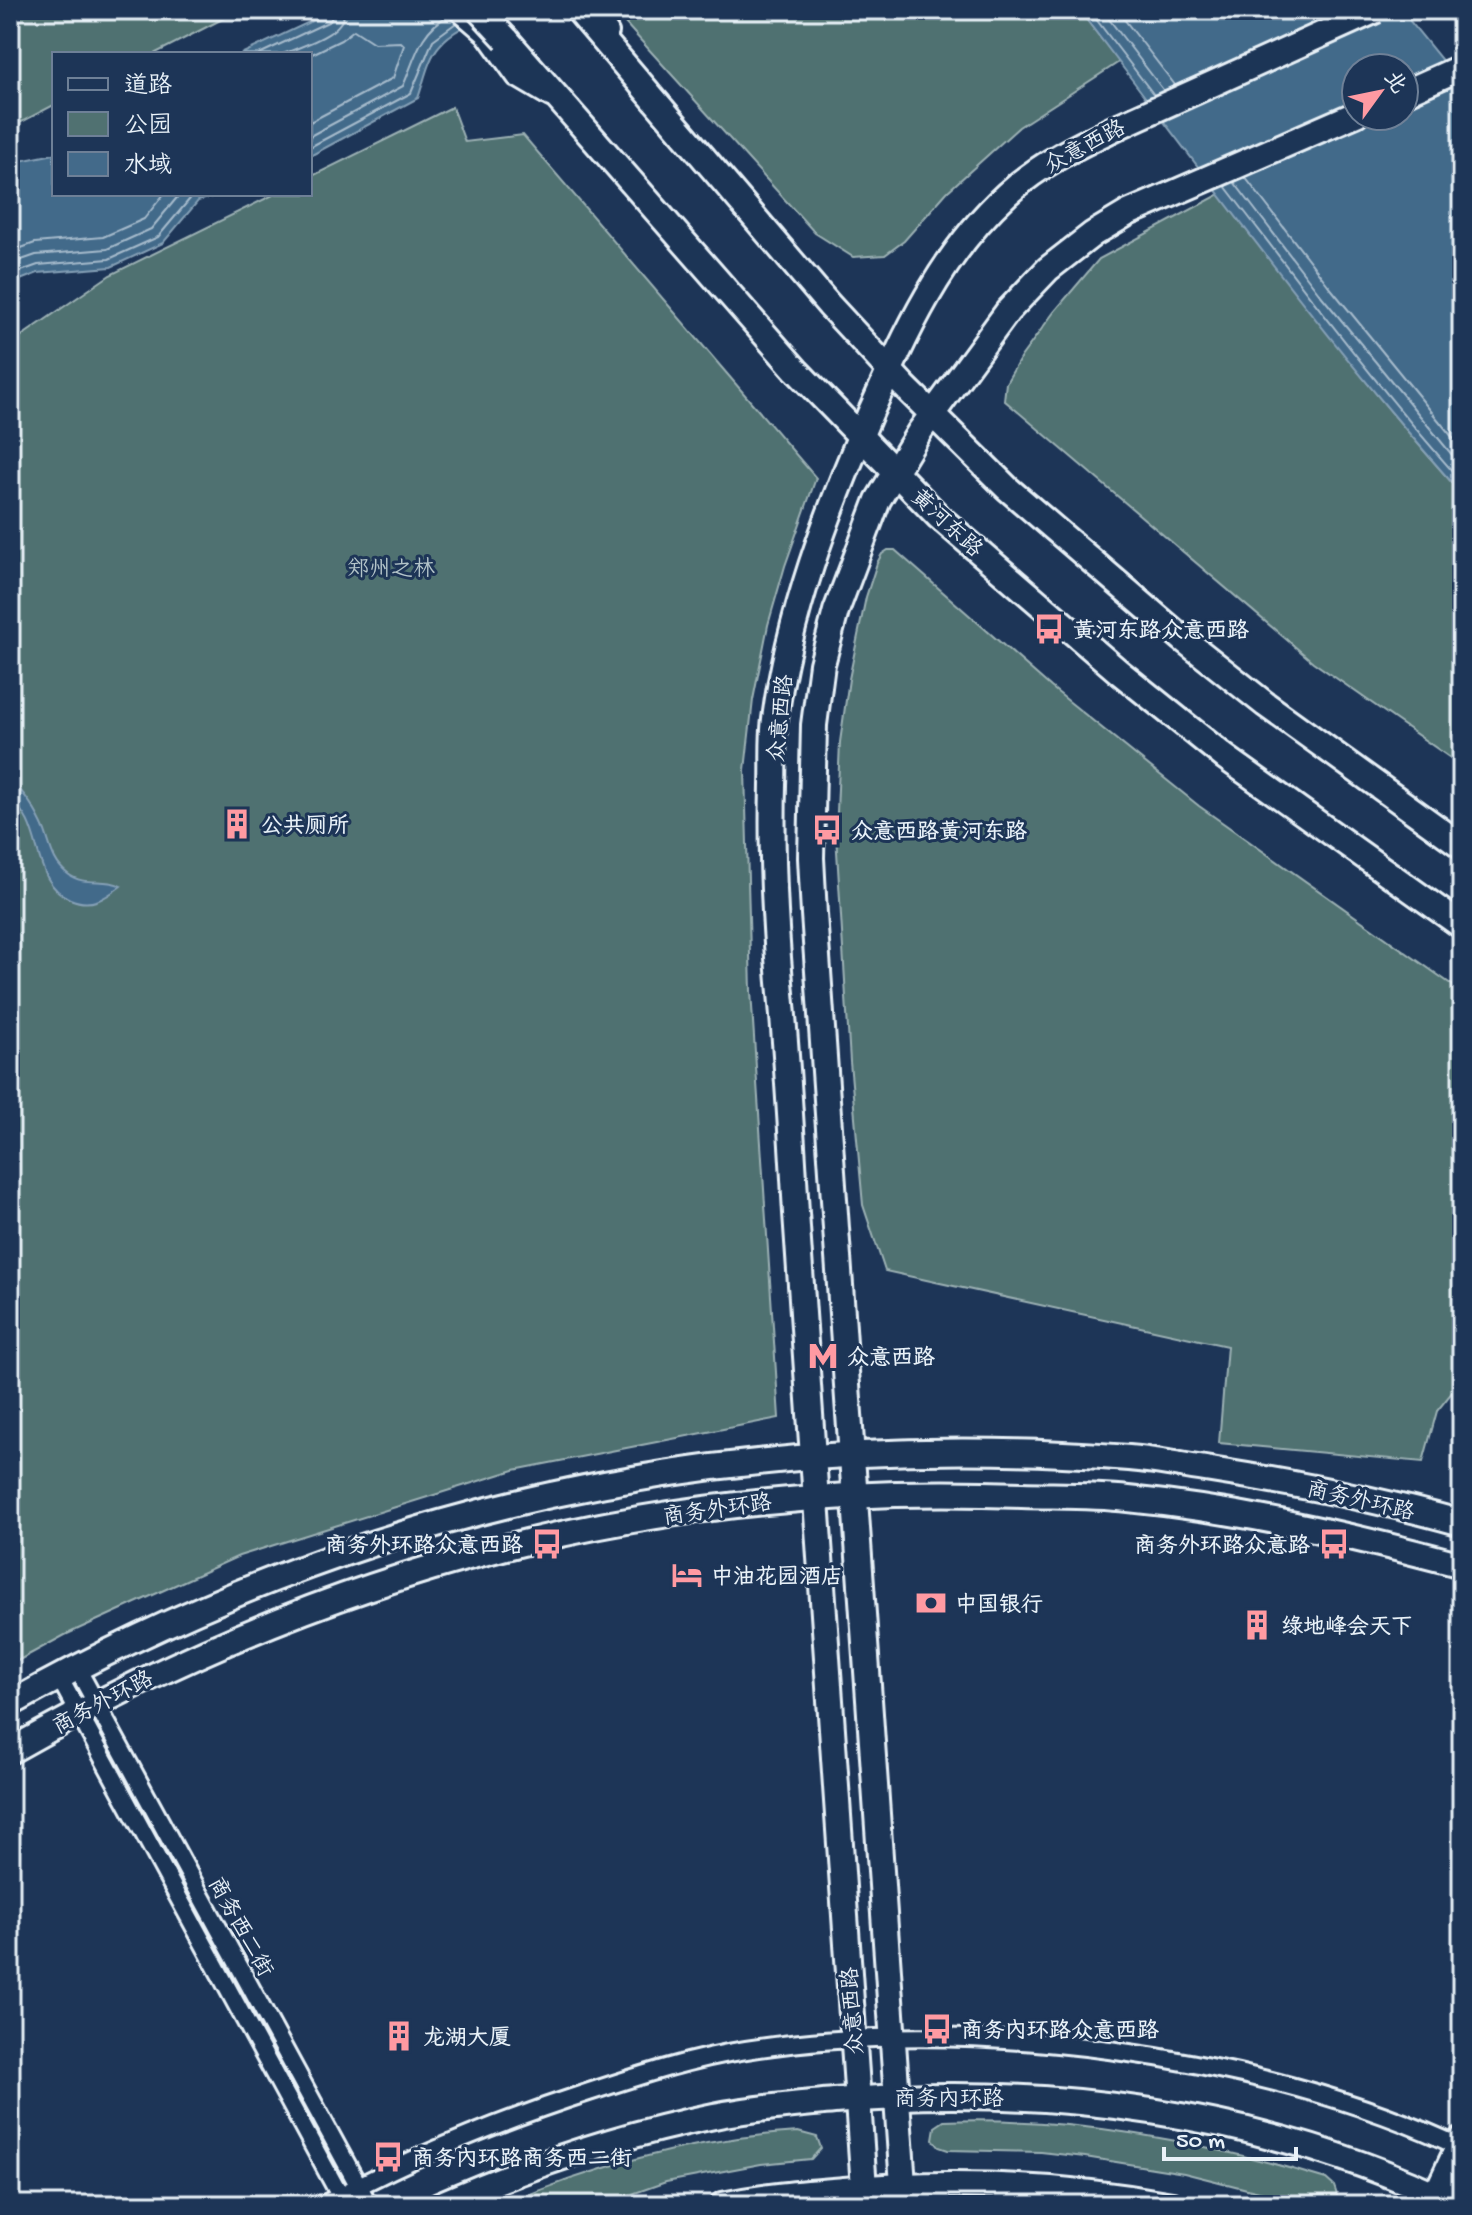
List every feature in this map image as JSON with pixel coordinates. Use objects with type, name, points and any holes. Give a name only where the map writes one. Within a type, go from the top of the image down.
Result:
[{"type":"main road","name":"黄河东路","points":[[479,10],[495,37],[563,105],[796,370],[939,517],[1201,738],[1462,926]]},
{"type":"main road","points":[[578,10],[829,305],[1007,488],[1183,639],[1265,704],[1462,846]]},
{"type":"main road","name":"众意西路","points":[[864,2188],[771,858],[774,722],[800,600],[889,370],[926,294],[950,257],[986,215],[1030,174],[1119,126],[1376,10]]},
{"type":"main road","points":[[1420,86],[1462,67]]},
{"type":"main road","name":"众意西路","points":[[903,2185],[811,858],[814,725],[822,664],[836,611],[878,500],[933,414],[994,328],[1048,269],[1093,234],[1128,213],[1340,121]]},
{"type":"main road","name":"商务外环路","points":[[10,1704],[215,1601],[330,1556],[425,1525],[558,1491],[695,1467],[852,1454],[982,1452],[1131,1458],[1280,1481],[1462,1523]]},
{"type":"main road","name":"商务外环路","points":[[10,1751],[156,1673],[243,1634],[345,1595],[437,1564],[566,1532],[701,1508],[854,1495],[982,1493],[1127,1499],[1273,1521],[1462,1565]]},
{"type":"main road","name":"商务内环路","points":[[439,2205],[550,2160],[654,2130],[755,2109],[897,2096],[1031,2097],[1186,2117],[1319,2150],[1369,2167],[1433,2200],[1458,2205]]},
{"type":"main road","points":[[1433,2200],[1461,2144]]},
{"type":"main road","points":[[723,2205],[780,2196],[903,2185],[1026,2185],[1172,2205]]},
{"type":"street","points":[[456,10],[495,37]]},
{"type":"street","points":[[595,10],[656,99]]},
{"type":"street","name":"商务西二街","points":[[68,1673],[369,2205]]},
{"type":"street","name":"商务西二街","points":[[88,1709],[343,2200]]},
{"type":"street","points":[[323,2205],[343,2200],[358,2186],[461,2137],[532,2109],[644,2073],[743,2050],[812,2040],[892,2036],[1080,2047],[1195,2065],[1334,2099],[1461,2144]]},
{"type":"green space","points":[[10,10],[240,10],[158,52],[52,52],[52,106],[10,128]]},
{"type":"green space","points":[[651,10],[1079,10],[1119,62],[1019,127],[947,192],[904,241],[885,255],[853,257],[815,233],[625,23]]},
{"type":"green space","name":"郑州之林","points":[[452,107],[465,142],[523,135],[816,478],[768,625],[753,700],[745,770],[751,991],[779,1418],[514,1470],[239,1556],[65,1635],[10,1665],[10,344],[110,275],[271,196],[312,196],[312,176]]},
{"type":"green space","points":[[1220,194],[1368,384],[1462,494],[1462,766],[1313,662],[1004,400],[1006,383],[1021,357],[1099,259]]},
{"type":"green space","points":[[888,550],[895,550],[1051,687],[1199,806],[1462,992],[1462,1380],[1437,1411],[1423,1462],[1219,1443],[1227,1346],[885,1271],[863,1205],[850,1062],[836,835],[840,742],[849,679],[866,597],[877,563]]},
{"type":"green space","points":[[992,2120],[1089,2127],[1185,2143],[1326,2179],[1334,2186],[1337,2195],[1333,2205],[1310,2205],[1184,2173],[1085,2157],[1041,2152],[948,2150],[939,2147],[933,2139],[935,2127],[944,2121]]},
{"type":"green space","points":[[798,2132],[817,2137],[821,2148],[811,2159],[761,2164],[666,2182],[601,2205],[503,2205],[574,2178],[647,2156],[722,2140]]},
{"type":"water","points":[[335,10],[377,13],[401,10],[501,10],[460,29],[440,45],[429,63],[418,98],[312,155],[312,52],[245,52]]},
{"type":"water","points":[[1079,10],[1401,10],[1462,85],[1462,494],[1362,377]]},
{"type":"water","points":[[52,154],[52,196],[215,196],[198,201],[163,243],[111,267],[38,273],[10,284],[10,163]]},
{"type":"water","points":[[10,780],[34,810],[53,855],[63,870],[81,880],[121,886],[103,898],[84,903],[57,891],[42,866],[28,823],[10,801]]},
{"type":"place","name":"黄河东路众意西路","points":[[1049,629]]},
{"type":"place","name":"公共厕所","points":[[237,824]]},
{"type":"place","name":"众意西路黄河东路","points":[[827,830]]},
{"type":"place","name":"众意西路","points":[[823,1356]]},
{"type":"place","name":"商务外环路众意西路","points":[[547,1544]]},
{"type":"place","name":"商务外环路众意路","points":[[1334,1544]]},
{"type":"place","name":"中油花园酒店","points":[[687,1575]]},
{"type":"place","name":"中国银行","points":[[931,1603]]},
{"type":"place","name":"绿地峰会天下","points":[[1257,1625]]},
{"type":"place","name":"商务内环路众意西路","points":[[937,2029]]},
{"type":"place","name":"龙湖大厦","points":[[399,2036]]},
{"type":"place","name":"商务内环路商务西二街","points":[[388,2157]]}]
